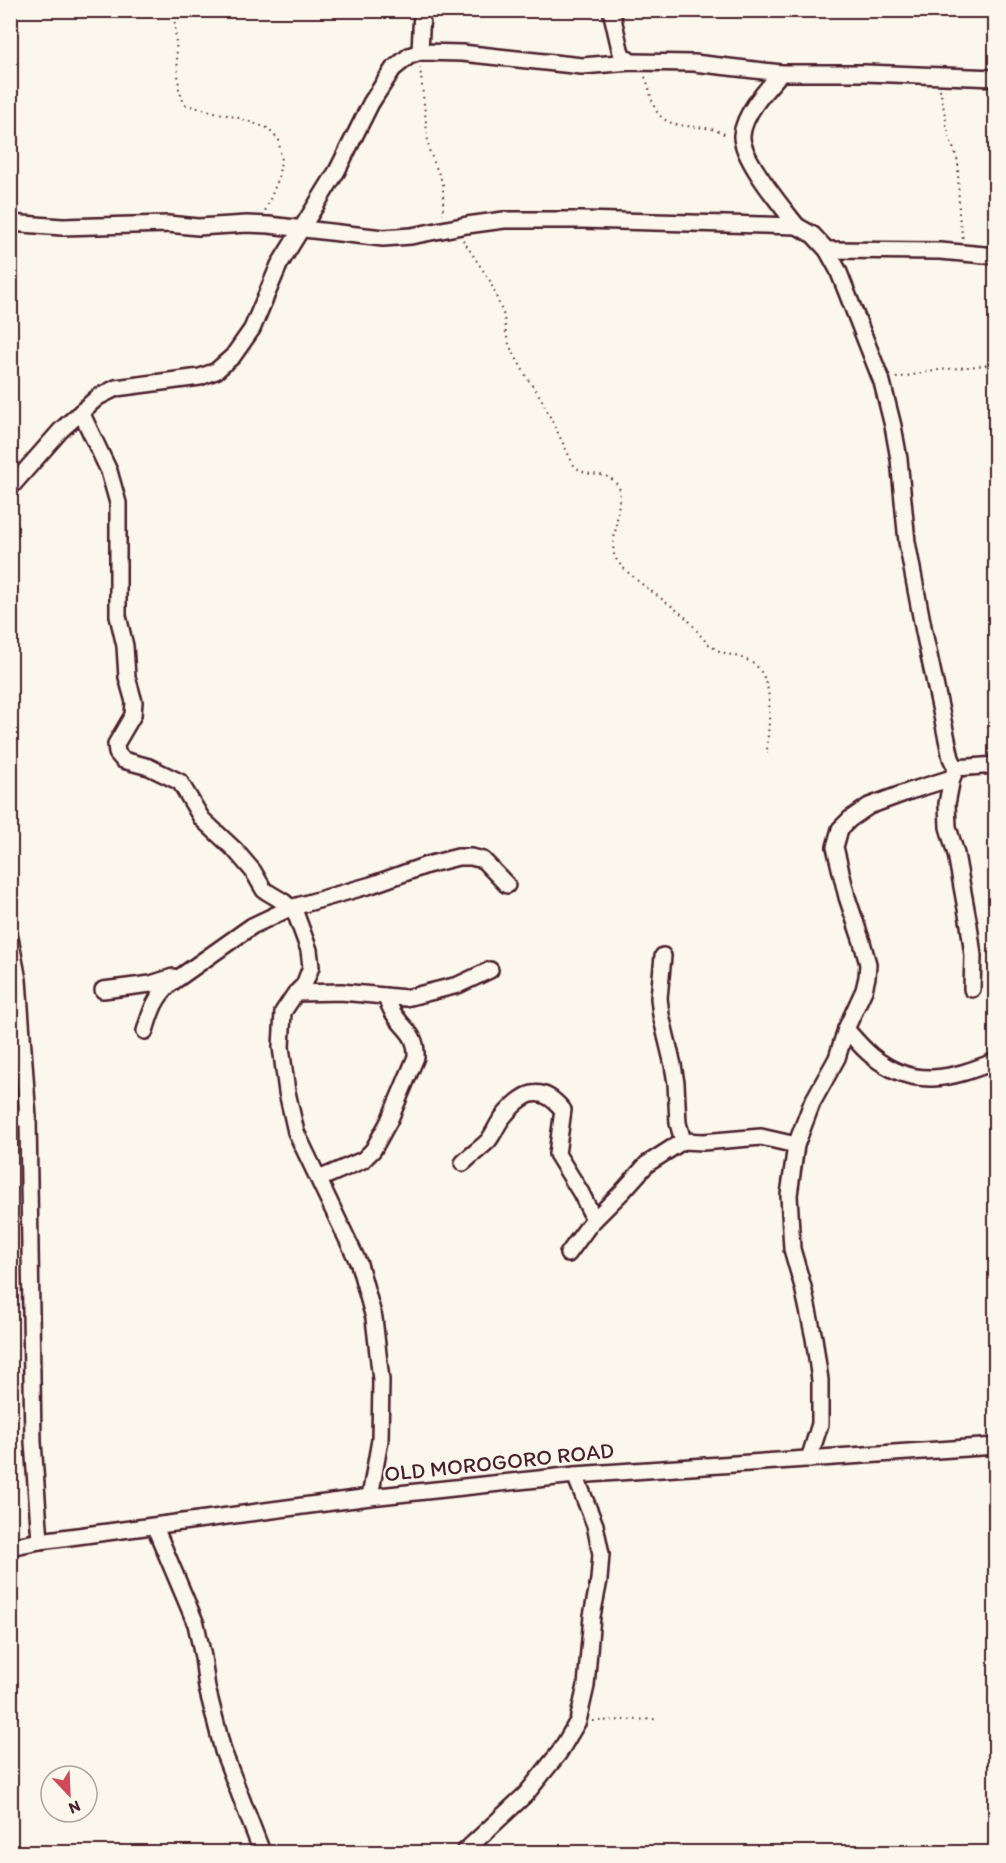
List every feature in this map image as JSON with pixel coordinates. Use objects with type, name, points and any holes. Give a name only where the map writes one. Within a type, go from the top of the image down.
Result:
[{"type":"street","points":[[420,52],[422,10]]},
{"type":"street","points":[[611,10],[620,50],[622,55],[631,62]]},
{"type":"street","points":[[10,488],[61,430],[98,397],[117,388],[200,377],[216,371],[232,356],[252,329],[279,265],[337,171],[371,103],[393,69],[409,56],[420,52],[462,52],[582,66],[631,62],[694,63],[781,72],[996,78]]},
{"type":"street","points":[[781,72],[759,99],[745,125],[742,136],[745,149],[778,202],[797,226],[813,235],[827,250],[838,270],[882,382],[899,459],[907,542],[954,773],[947,804],[948,828],[956,854],[969,925],[973,956],[972,989]]},
{"type":"street","points":[[10,223],[62,227],[168,224],[198,227],[247,224],[383,238],[411,236],[504,220],[797,226]]},
{"type":"street","points":[[827,250],[969,253],[996,256]]},
{"type":"street","points":[[81,412],[109,471],[118,503],[118,616],[125,646],[127,677],[134,702],[133,715],[116,744],[117,753],[123,760],[149,767],[180,782],[202,819],[241,857],[253,871],[264,890],[290,908],[299,921],[309,950],[311,967],[304,985],[283,1012],[281,1047],[287,1092],[296,1132],[359,1264],[374,1318],[381,1380],[380,1440],[370,1497]]},
{"type":"street","points":[[809,1459],[820,1424],[820,1380],[814,1338],[791,1240],[789,1195],[796,1144],[812,1103],[837,1058],[867,977],[867,964],[835,847],[840,829],[850,819],[869,807],[954,773],[996,765]]},
{"type":"street","points":[[145,1031],[160,993],[252,926],[290,908],[458,857],[483,860],[507,885]]},
{"type":"street","points":[[10,938],[18,980],[28,1118],[33,1442],[40,1541]]},
{"type":"street","points":[[663,956],[659,998],[673,1065],[678,1123],[683,1141]]},
{"type":"street","points":[[296,993],[341,992],[405,998],[458,985],[490,969]]},
{"type":"street","points":[[103,990],[151,984],[182,975]]},
{"type":"street","points":[[319,1179],[363,1160],[373,1150],[389,1121],[416,1056],[416,1042],[393,1014],[385,996]]},
{"type":"street","points":[[846,1029],[870,1055],[890,1069],[912,1077],[930,1080],[973,1070],[996,1060]]},
{"type":"street","points":[[464,1162],[487,1142],[503,1117],[517,1103],[532,1093],[538,1092],[547,1096],[563,1110],[557,1154],[581,1192],[594,1219]]},
{"type":"street","points":[[10,1118],[28,1118]]},
{"type":"street","points":[[568,1254],[594,1219],[647,1164],[683,1141],[703,1142],[761,1137],[796,1144]]},
{"type":"street","name":"OLD MOROGORO ROAD","points":[[10,1547],[40,1541],[370,1497],[575,1475],[996,1446]]},
{"type":"street","points":[[464,1852],[526,1794],[559,1753],[578,1721],[586,1686],[591,1616],[599,1580],[601,1554],[595,1525],[575,1475]]},
{"type":"street","points":[[155,1527],[196,1624],[207,1688],[223,1750],[262,1852]]},
{"type":"path","points":[[174,10],[179,89],[186,105],[239,118],[267,128],[279,140],[281,161],[278,180],[265,209],[269,225]]},
{"type":"path","points":[[420,52],[429,150],[443,184],[442,211],[444,217],[469,247],[490,281],[504,316],[510,346],[541,398],[573,464],[578,470],[587,474],[605,475],[616,482],[620,490],[614,547],[616,559],[637,580],[687,618],[698,634],[711,646],[722,653],[752,663],[760,670],[769,698],[767,754]]},
{"type":"path","points":[[631,62],[643,73],[650,87],[655,109],[662,118],[691,127],[714,129],[745,149]]},
{"type":"path","points":[[938,76],[949,136],[958,161],[959,216],[962,235],[969,253]]},
{"type":"path","points":[[882,382],[939,370],[996,364]]},
{"type":"path","points":[[578,1721],[658,1719]]}]
